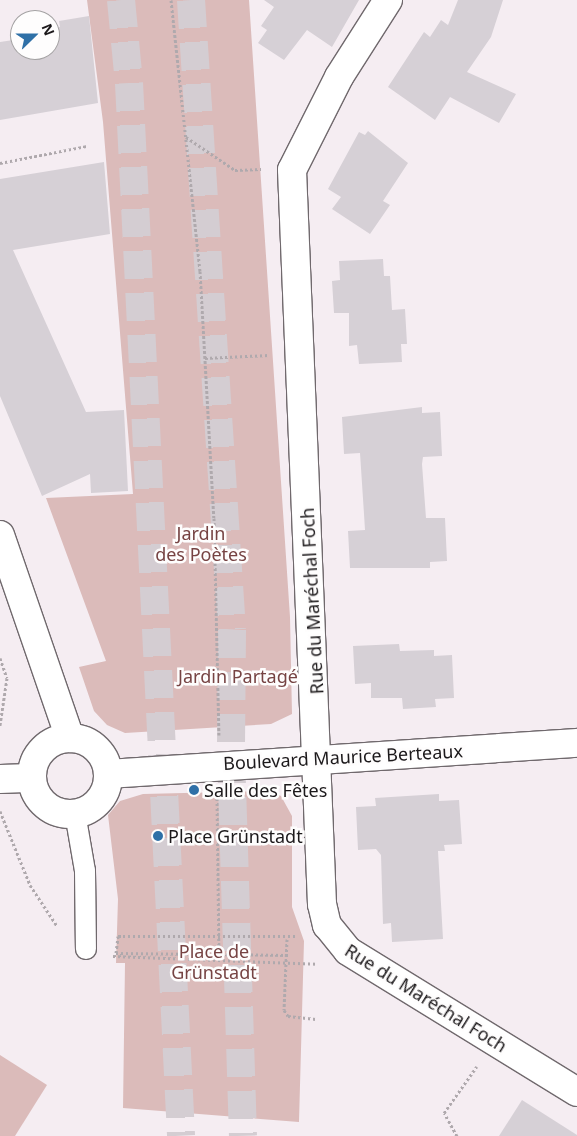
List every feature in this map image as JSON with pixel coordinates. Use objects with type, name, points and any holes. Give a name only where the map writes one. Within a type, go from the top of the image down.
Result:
[{"type":"street","name":"Rue du Maréchal Foch","points":[[388,0],[339,77],[292,170],[319,758],[322,904],[327,926],[348,951],[577,1092]]},
{"type":"street","points":[[0,535],[70,738]]},
{"type":"street","points":[[70,738],[95,747],[108,774],[102,796],[75,813],[48,806],[32,778],[38,756],[47,746],[70,738]]},
{"type":"street","name":"Boulevard Maurice Berteaux","points":[[108,774],[220,764],[577,743]]},
{"type":"street","points":[[0,779],[32,778]]},
{"type":"lane","points":[[75,813],[86,871],[86,949]]},
{"type":"path","points":[[171,0],[186,137],[205,358],[220,764]]},
{"type":"path","points":[[186,137],[234,170],[292,170]]},
{"type":"path","points":[[0,164],[87,146]]},
{"type":"path","points":[[205,358],[275,355],[301,362]]},
{"type":"path","points":[[0,658],[7,678],[0,725]]},
{"type":"path","points":[[217,797],[220,955]]},
{"type":"path","points":[[0,811],[30,885],[61,933],[86,949],[137,960],[318,964],[348,951]]},
{"type":"path","points":[[288,955],[116,953],[118,936],[221,936],[286,939],[300,935]]},
{"type":"path","points":[[286,939],[288,962],[284,1010],[288,1016],[316,1019]]},
{"type":"path","points":[[457,1136],[444,1113],[494,1041]]},
{"type":"green space","name":"Jardin des Poètes","points":[[87,0],[249,0],[290,617],[292,714],[271,724],[125,733],[107,725],[94,711],[79,667],[106,661],[46,498],[133,494],[103,122]]},
{"type":"green space","name":"Place de Grünstadt","points":[[272,791],[281,796],[292,816],[292,907],[304,941],[299,1122],[123,1108],[125,963],[116,963],[118,899],[108,815],[120,801],[143,794]]},
{"type":"green space","points":[[0,1055],[47,1085],[15,1136],[0,1136]]},
{"type":"building","points":[[264,0],[359,0],[332,47],[307,30],[284,60],[258,43],[267,30],[261,26],[274,7]]},
{"type":"building","points":[[458,0],[503,0],[491,37],[467,72],[516,94],[499,123],[450,97],[435,120],[388,87],[424,32],[430,37],[441,20],[448,25]]},
{"type":"building","points":[[89,16],[98,103],[0,120],[0,42],[10,40],[10,60],[60,60],[60,21]]},
{"type":"building","points":[[368,131],[408,163],[383,201],[390,205],[370,234],[332,209],[341,197],[328,189],[359,132],[365,135]]},
{"type":"building","points":[[104,162],[110,234],[13,250],[86,412],[124,410],[128,491],[91,493],[90,474],[42,496],[0,396],[0,179]]},
{"type":"building","points":[[383,259],[384,276],[390,276],[392,310],[405,309],[407,344],[401,344],[402,362],[359,364],[357,345],[349,346],[349,313],[334,313],[332,281],[340,280],[339,261]]},
{"type":"building","points":[[422,407],[422,413],[440,412],[442,456],[423,457],[422,464],[426,518],[445,518],[447,561],[430,562],[430,568],[350,568],[348,531],[365,530],[360,453],[344,454],[342,417]]},
{"type":"building","points":[[399,644],[400,651],[434,650],[434,656],[452,655],[454,698],[435,699],[436,707],[403,709],[402,698],[371,698],[371,683],[355,684],[353,646]]},
{"type":"building","points":[[439,794],[439,801],[459,800],[462,844],[444,845],[445,851],[438,851],[443,939],[392,942],[391,923],[383,924],[381,855],[376,849],[358,850],[356,807],[376,806],[375,798]]},
{"type":"building","points":[[522,1100],[577,1135],[577,1136],[499,1136]]},
{"type":"tunnel","points":[[121,0],[129,83],[181,1136]]},
{"type":"tunnel","points":[[191,0],[232,630],[231,755],[243,1136]]},
{"type":"place","name":"Salle des Fêtes","points":[[194,790]]},
{"type":"place","name":"Place Grünstadt","points":[[158,836]]},
{"type":"park label","name":"Jardin Partagé","points":[[238,676]]}]
